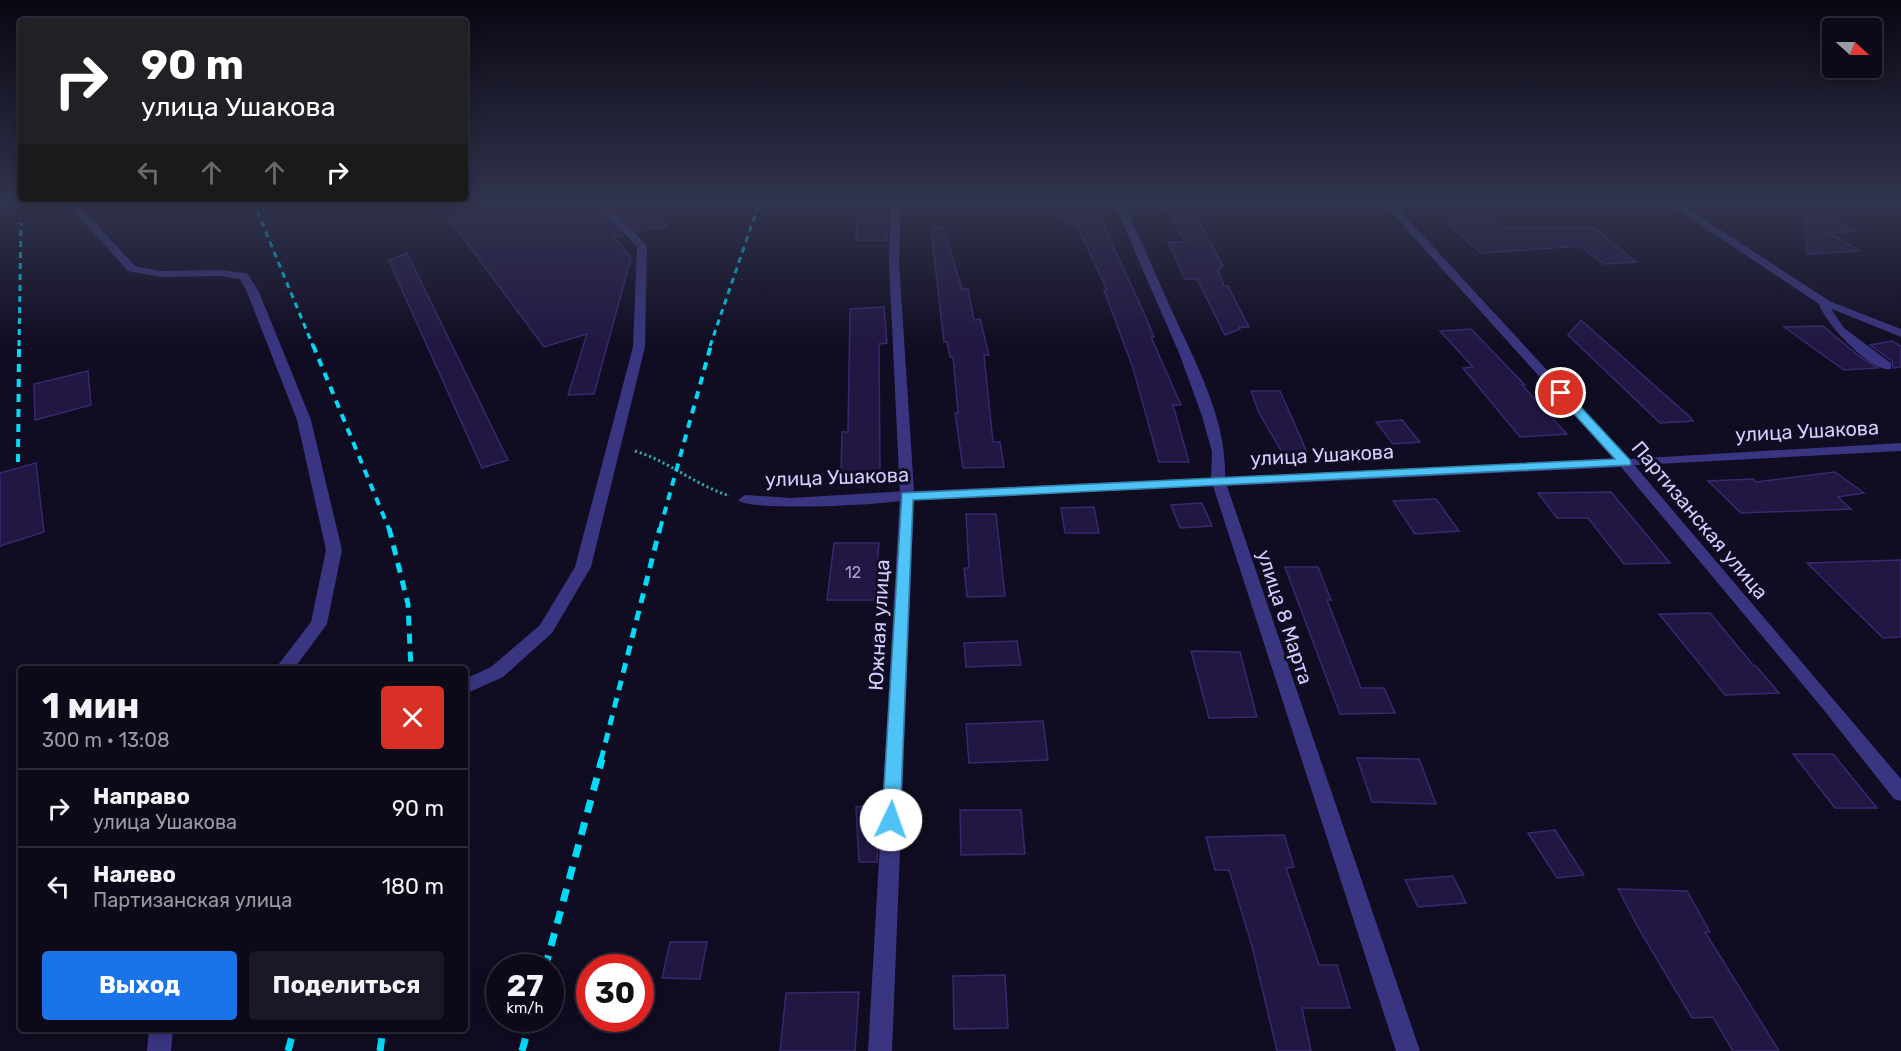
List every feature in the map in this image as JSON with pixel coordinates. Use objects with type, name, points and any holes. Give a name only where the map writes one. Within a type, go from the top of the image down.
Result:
[{"type":"street","points":[[115,250],[132,269],[160,274],[219,273],[244,276],[253,292],[304,420],[334,550],[319,624],[286,666]]},
{"type":"street","points":[[468,686],[496,672],[546,628],[583,567],[639,347],[642,250]]},
{"type":"street","name":"Южная улица","points":[[880,1051],[907,496],[894,250]]},
{"type":"street","name":"улица 8 Марта","points":[[1140,250],[1185,352],[1209,416],[1219,452],[1218,481],[1408,1051]]},
{"type":"street","name":"Партизанская улица","points":[[1431,250],[1625,463],[1829,704],[1901,793]]},
{"type":"street","points":[[1745,250],[1824,302],[1901,333]]},
{"type":"street","points":[[1824,302],[1826,314],[1837,326],[1887,366]]},
{"type":"street","name":"улица Ушакова","points":[[745,500],[791,503],[1625,463],[1901,447]]},
{"type":"street","points":[[159,1051],[161,1032]]},
{"type":"path","points":[[613,448],[650,454],[710,490],[745,500]]},
{"type":"building","points":[[472,250],[625,250],[631,258],[594,394],[568,395],[587,334],[544,347]]},
{"type":"building","points":[[933,250],[950,250],[962,289],[968,289],[974,320],[980,319],[989,355],[984,355],[993,442],[1000,442],[1004,467],[963,468],[955,413],[958,413],[953,357],[950,357],[947,342],[944,342]]},
{"type":"building","points":[[1089,250],[1115,250],[1141,306],[1154,337],[1151,337],[1181,405],[1173,405],[1189,462],[1159,462],[1133,368],[1104,290],[1107,290]]},
{"type":"building","points":[[1172,250],[1214,250],[1223,266],[1218,270],[1224,286],[1228,286],[1249,327],[1239,327],[1240,329],[1225,335],[1197,279],[1185,279]]},
{"type":"building","points":[[1478,250],[1523,250],[1481,253]]},
{"type":"building","points":[[1585,250],[1621,250],[1636,262],[1604,264]]},
{"type":"building","points":[[1807,250],[1860,251],[1807,254]]},
{"type":"building","points":[[407,253],[508,460],[482,468],[389,261]]},
{"type":"building","points":[[884,307],[887,343],[879,344],[880,472],[841,474],[842,432],[848,432],[850,309]]},
{"type":"building","points":[[1581,320],[1693,421],[1660,423],[1568,335]]},
{"type":"building","points":[[1823,326],[1860,357],[1878,368],[1844,370],[1784,327]]},
{"type":"building","points":[[1471,329],[1525,385],[1522,385],[1567,434],[1520,437],[1463,368],[1473,367],[1440,331]]},
{"type":"building","points":[[1892,341],[1901,346],[1901,367],[1893,368],[1892,361],[1870,345]]},
{"type":"building","points":[[88,371],[91,405],[35,420],[34,384]]},
{"type":"building","points":[[1251,391],[1280,391],[1307,452],[1283,454],[1259,413]]},
{"type":"building","points":[[1402,420],[1420,442],[1393,444],[1376,422]]},
{"type":"building","points":[[36,463],[44,532],[0,546],[0,473]]},
{"type":"building","points":[[1835,472],[1864,493],[1838,497],[1851,509],[1741,513],[1708,481],[1753,479],[1756,482]]},
{"type":"building","points":[[1611,492],[1670,563],[1624,564],[1588,518],[1557,518],[1538,493]]},
{"type":"building","points":[[1436,499],[1459,531],[1415,534],[1393,501]]},
{"type":"building","points":[[1202,503],[1212,526],[1180,528],[1171,505]]},
{"type":"building","points":[[1094,507],[1099,533],[1065,533],[1061,508]]},
{"type":"building","points":[[966,514],[996,514],[1005,596],[967,597],[964,568],[969,568]]},
{"type":"building","points":[[834,543],[879,543],[874,600],[827,600]]},
{"type":"building","points":[[1901,560],[1901,637],[1883,638],[1807,563]]},
{"type":"building","points":[[1285,567],[1318,567],[1331,600],[1327,600],[1361,688],[1384,688],[1395,713],[1340,714]]},
{"type":"building","points":[[1710,613],[1779,693],[1725,695],[1659,614]]},
{"type":"building","points":[[1017,641],[1021,665],[966,667],[964,643]]},
{"type":"building","points":[[1191,651],[1240,652],[1257,717],[1209,718]]},
{"type":"building","points":[[1043,721],[1048,760],[969,763],[966,724]]},
{"type":"building","points":[[1793,754],[1833,754],[1877,808],[1835,808]]},
{"type":"building","points":[[1357,758],[1419,759],[1436,804],[1372,802]]},
{"type":"building","points":[[880,804],[877,862],[859,862],[856,807]]},
{"type":"building","points":[[960,810],[1021,810],[1025,854],[961,855]]},
{"type":"building","points":[[1555,830],[1584,875],[1557,878],[1528,833]]},
{"type":"building","points":[[1284,835],[1294,867],[1286,868],[1319,965],[1337,965],[1350,1008],[1302,1008],[1311,1051],[1277,1051],[1252,946],[1229,870],[1215,870],[1206,837]]},
{"type":"building","points":[[1453,876],[1466,903],[1418,907],[1405,880]]},
{"type":"building","points":[[1618,889],[1687,891],[1710,932],[1705,932],[1779,1051],[1733,1051],[1713,1017],[1692,1018],[1640,931]]},
{"type":"building","points":[[670,942],[707,942],[700,979],[662,978]]},
{"type":"building","points":[[1005,975],[1008,1028],[954,1029],[953,976]]},
{"type":"building","points":[[859,992],[855,1051],[780,1051],[786,993]]},
{"type":"railway","points":[[19,346],[21,250]]},
{"type":"railway","points":[[273,250],[313,346]]},
{"type":"railway","points":[[710,346],[743,250]]},
{"type":"railway","points":[[18,462],[19,345]]},
{"type":"railway","points":[[313,345],[389,529]]},
{"type":"railway","points":[[660,529],[711,345]]},
{"type":"railway","points":[[389,528],[408,604],[411,666]]},
{"type":"railway","points":[[601,760],[660,528]]},
{"type":"railway","points":[[549,954],[602,759]]},
{"type":"railway","points":[[288,1051],[293,1032]]},
{"type":"railway","points":[[380,1051],[383,1032]]},
{"type":"railway","points":[[522,1051],[527,1032]]},
{"type":"route","points":[[891,820],[907,496],[1625,463],[1561,393]]}]
